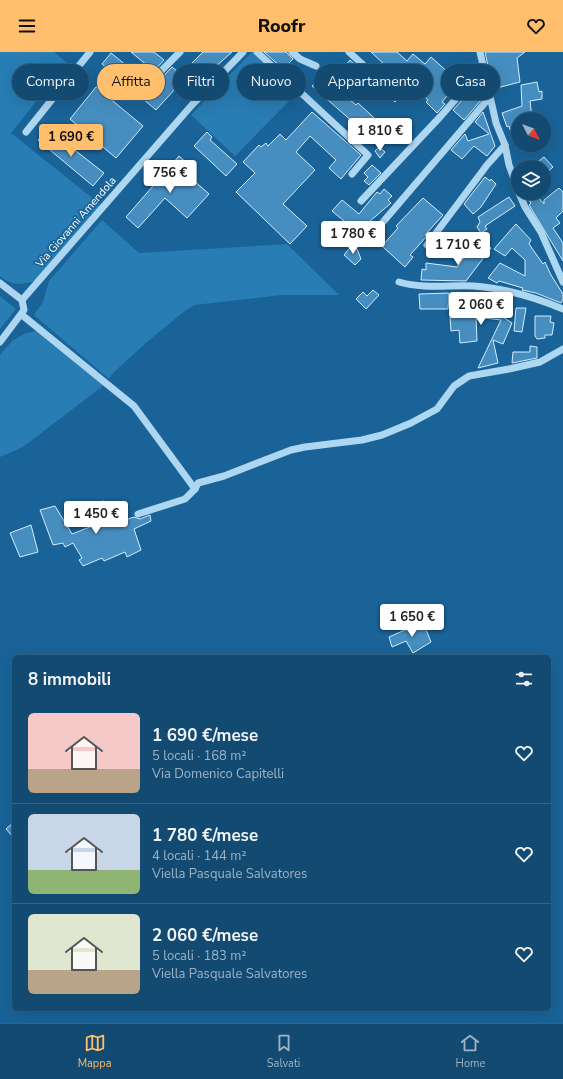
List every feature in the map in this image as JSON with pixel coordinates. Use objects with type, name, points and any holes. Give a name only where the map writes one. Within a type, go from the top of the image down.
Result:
[{"type":"street","points":[[26,132],[90,52]]},
{"type":"street","points":[[165,67],[180,52]]},
{"type":"street","name":"Via Giovanni Amendola","points":[[22,300],[191,106],[243,52]]},
{"type":"street","points":[[257,52],[368,155],[352,174]]},
{"type":"street","points":[[292,52],[300,59],[314,65]]},
{"type":"street","points":[[349,52],[362,64]]},
{"type":"street","points":[[480,52],[483,64]]},
{"type":"street","points":[[361,202],[455,100]]},
{"type":"street","points":[[365,243],[488,100]]},
{"type":"street","points":[[490,100],[496,123],[505,145],[511,171]]},
{"type":"street","points":[[427,245],[487,165],[505,145]]},
{"type":"street","points":[[522,200],[541,232],[563,282]]},
{"type":"street","points":[[399,282],[411,286],[474,286],[500,290],[527,295],[563,309]]},
{"type":"street","points":[[0,283],[22,300],[24,310],[22,315],[0,342]]},
{"type":"street","points":[[22,315],[134,406],[196,486]]},
{"type":"street","points":[[138,514],[185,499],[196,486],[291,450],[362,440],[382,435],[411,423],[437,409],[454,386],[469,376],[540,362],[563,349]]},
{"type":"shaded area","points":[[0,52],[54,52],[67,63],[66,64],[12,64],[12,100],[37,100],[11,133],[101,205],[35,281],[16,284],[8,282],[0,276]]},
{"type":"shaded area","points":[[252,52],[265,64],[240,64]]},
{"type":"shaded area","points":[[237,67],[237,100],[290,100],[235,156],[191,115],[206,100],[229,100],[229,76]]},
{"type":"shaded area","points":[[102,220],[139,253],[287,244],[339,295],[282,295],[195,305],[186,310],[147,342],[113,373],[109,379],[34,315],[43,302],[49,281]]},
{"type":"shaded area","points":[[0,296],[16,309],[0,329]]},
{"type":"shaded area","points":[[36,331],[104,385],[23,447],[0,457],[0,355],[12,341],[26,333]]},
{"type":"building","points":[[131,52],[154,52],[164,60],[160,64],[146,64]]},
{"type":"building","points":[[203,52],[232,52],[218,64],[191,64]]},
{"type":"building","points":[[264,52],[286,52],[293,59],[288,64],[277,64]]},
{"type":"building","points":[[371,52],[397,52],[407,61],[413,54],[425,64],[384,64]]},
{"type":"building","points":[[485,52],[525,52],[517,58],[520,82],[500,87],[500,64],[488,64]]},
{"type":"building","points":[[111,53],[125,64],[102,64]]},
{"type":"building","points":[[431,57],[441,66],[441,100],[444,100],[442,102],[445,104],[437,113],[426,102],[428,100],[433,100],[433,64],[425,64]]},
{"type":"building","points":[[350,60],[354,64],[347,64]]},
{"type":"building","points":[[172,67],[173,91],[156,110],[144,100],[165,100],[165,74]]},
{"type":"building","points":[[537,82],[539,92],[542,91],[542,99],[530,101],[531,112],[511,112],[510,130],[509,126],[507,127],[502,113],[522,106],[521,85]]},
{"type":"building","points":[[96,87],[97,100],[112,100],[143,126],[116,158],[70,119],[85,100],[89,100],[89,96]]},
{"type":"building","points":[[328,100],[350,100],[356,105],[358,103],[383,126],[371,138]]},
{"type":"building","points":[[462,100],[481,100],[464,120],[453,110]]},
{"type":"building","points":[[312,112],[361,155],[341,179],[329,168],[336,160],[310,136],[296,152],[315,170],[283,204],[307,226],[290,244],[236,192],[255,173],[243,162],[259,145],[261,147],[266,143],[268,146],[280,134],[286,140]]},
{"type":"building","points":[[483,112],[495,146],[487,156],[474,146],[462,159],[451,150],[465,134],[468,141],[489,134],[475,122]]},
{"type":"building","points":[[48,129],[104,173],[93,186],[38,140]]},
{"type":"building","points":[[207,132],[212,137],[210,140],[237,164],[226,176],[194,146]]},
{"type":"building","points":[[379,147],[385,152],[380,158],[375,151]]},
{"type":"building","points":[[179,156],[189,165],[183,171],[209,194],[187,218],[165,198],[138,228],[126,217],[153,186],[151,185],[161,173],[163,175]]},
{"type":"building","points":[[372,165],[381,173],[369,185],[364,181],[368,177],[364,173]]},
{"type":"building","points":[[485,177],[490,181],[491,179],[496,184],[481,207],[473,214],[464,204]]},
{"type":"building","points":[[559,188],[563,192],[563,211],[556,218],[560,223],[553,228],[563,243],[563,261],[529,205],[531,203],[529,200],[540,200],[544,204],[544,200],[551,200],[551,194]]},
{"type":"building","points":[[384,189],[392,196],[388,200],[391,203],[369,222],[371,223],[361,235],[332,211],[342,200],[359,214],[377,192],[380,194]]},
{"type":"building","points":[[509,197],[515,206],[485,226],[487,229],[481,233],[477,227],[480,222],[478,217]]},
{"type":"building","points":[[423,198],[443,215],[410,255],[413,257],[405,267],[382,246],[398,228],[396,226]]},
{"type":"building","points":[[516,224],[531,240],[529,244],[543,264],[545,262],[563,294],[563,300],[561,303],[536,293],[522,290],[523,288],[499,281],[497,283],[488,278],[500,263],[525,276],[525,260],[512,248],[505,256],[494,249]]},
{"type":"building","points":[[478,238],[491,248],[466,281],[421,280],[422,269],[426,270],[426,263],[457,267]]},
{"type":"building","points":[[352,245],[357,249],[361,259],[355,265],[344,255]]},
{"type":"building","points":[[373,290],[379,295],[366,309],[356,299],[363,292],[367,296]]},
{"type":"building","points":[[449,293],[448,309],[420,309],[419,294]]},
{"type":"building","points":[[468,298],[495,299],[494,311],[512,323],[503,344],[493,340],[498,363],[478,368],[501,320],[476,317],[477,341],[460,343],[459,330],[451,331],[450,317],[465,315]]},
{"type":"building","points":[[516,308],[526,308],[522,332],[514,331]]},
{"type":"building","points":[[535,316],[551,316],[550,322],[554,323],[552,335],[545,335],[545,338],[537,339],[535,336]]},
{"type":"building","points":[[530,346],[537,347],[537,358],[512,363],[513,352],[530,352]]},
{"type":"building","points":[[104,501],[111,520],[122,515],[125,520],[134,517],[140,519],[150,515],[151,521],[134,529],[141,550],[127,557],[125,552],[104,561],[102,558],[83,566],[79,560],[82,558],[73,543],[65,547],[63,543],[53,545],[40,510],[55,506],[72,534],[105,521],[99,502]]},
{"type":"building","points":[[31,525],[38,552],[20,557],[10,533]]},
{"type":"building","points":[[423,622],[431,642],[413,653],[406,641],[392,647],[389,637]]},
{"type":"building","points":[[12,824],[12,836],[6,829]]}]
